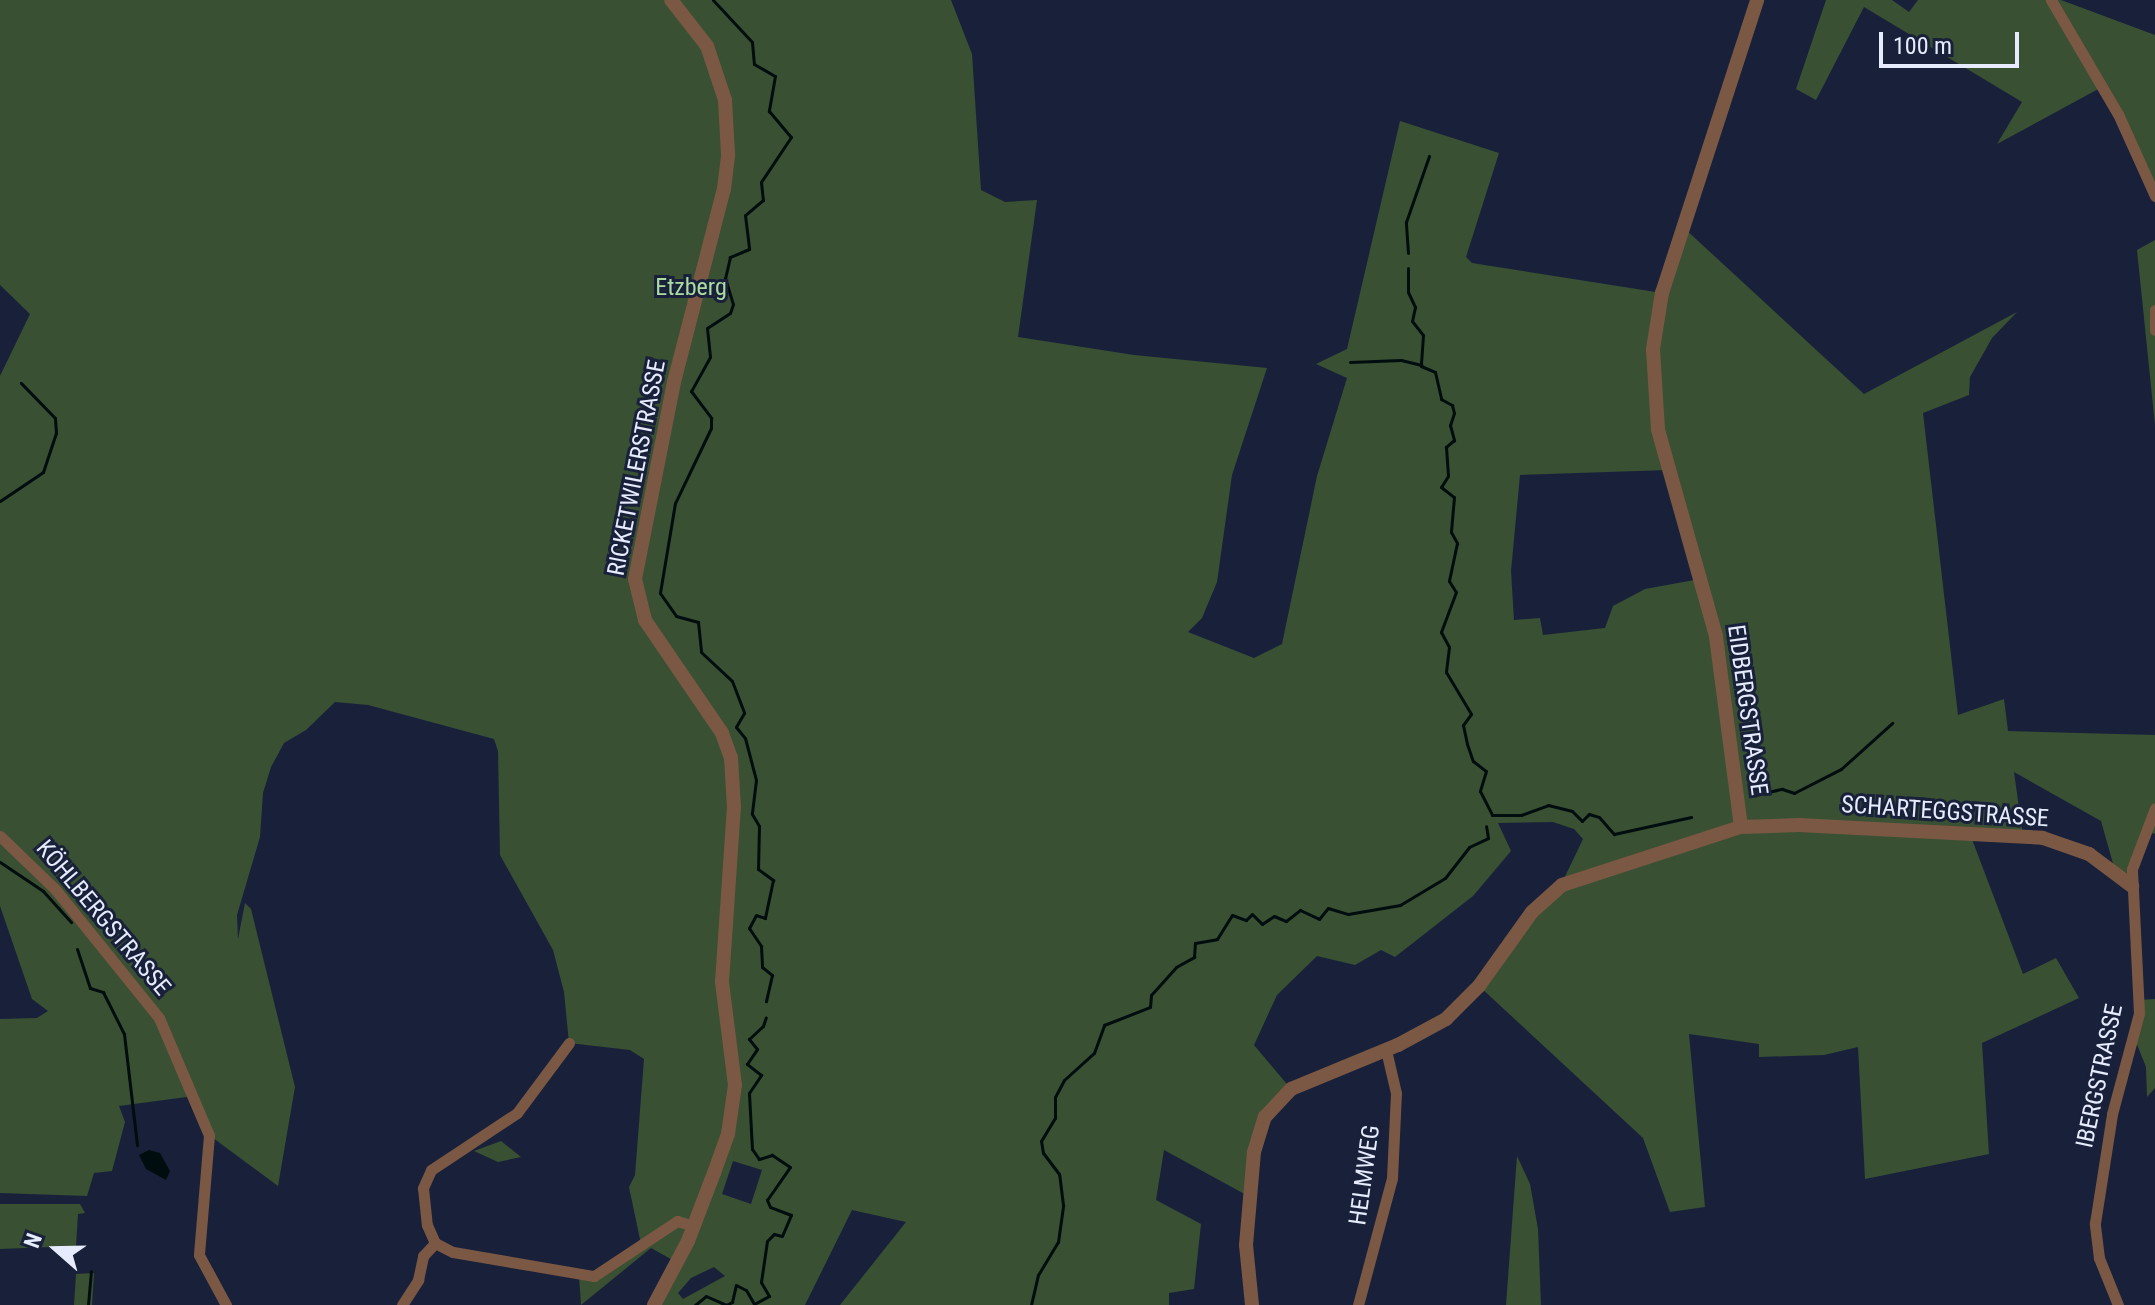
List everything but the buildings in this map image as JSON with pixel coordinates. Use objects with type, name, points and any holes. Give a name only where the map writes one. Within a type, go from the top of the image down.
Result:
[{"type":"street","name":"RICKETWILERSTRASSE","points":[[654,1305],[694,1226],[733,1110],[733,1064],[722,982],[734,783],[722,733],[645,620],[635,579],[674,382],[724,189],[728,154],[725,100],[707,46],[671,0]]},
{"type":"street","name":"EIDBERGSTRASSE","points":[[1252,1305],[1246,1245],[1255,1141],[1265,1117],[1291,1089],[1386,1050],[1446,1019],[1479,986],[1538,905],[1562,885],[1741,827],[1716,636],[1658,429],[1653,349],[1662,293],[1757,0]]},
{"type":"street","points":[[2051,0],[2118,114],[2155,196]]},
{"type":"street","points":[[2155,310],[2155,330]]},
{"type":"street","name":"IBERGSTRASSE","points":[[2118,1305],[2099,1258],[2095,1223],[2112,1114],[2139,1013],[2132,869],[2155,808]]},
{"type":"street","name":"SCHARTEGGSTRASSE","points":[[1741,827],[2043,838],[2089,854],[2132,886]]},
{"type":"street","name":"KÖHLBERGSTRASSE","points":[[0,836],[55,889],[159,1018],[209,1135],[199,1255],[226,1305]]},
{"type":"street","points":[[569,1043],[517,1113],[431,1170],[423,1188],[427,1225],[435,1243],[453,1252],[594,1276],[677,1221],[694,1226]]},
{"type":"street","name":"HELMWEG","points":[[1358,1305],[1392,1178],[1396,1093],[1386,1050]]},
{"type":"street","points":[[402,1305],[418,1280],[423,1256],[435,1243]]},
{"type":"green space","name":"Etzberg","points":[[0,0],[951,0],[972,54],[981,190],[1005,202],[1037,200],[1018,337],[1134,355],[1267,368],[1232,475],[1217,582],[1202,618],[1188,632],[1254,658],[1282,644],[1317,476],[1347,378],[1316,364],[1347,349],[1400,121],[1499,153],[1466,257],[1472,263],[1662,293],[1684,228],[1864,394],[2017,312],[1992,338],[1970,377],[1969,395],[1923,413],[1958,715],[2004,699],[2008,731],[2155,735],[2155,834],[2146,831],[2132,886],[2116,874],[2101,821],[2014,772],[2023,836],[1970,834],[2023,974],[2056,958],[2079,998],[1982,1043],[1989,1154],[1865,1179],[1858,1047],[1824,1055],[1759,1057],[1759,1044],[1689,1034],[1705,1207],[1670,1212],[1643,1138],[1479,986],[1561,885],[1583,839],[1574,829],[1553,822],[1498,823],[1511,851],[1473,896],[1395,957],[1381,950],[1355,965],[1317,956],[1277,995],[1254,1045],[1291,1089],[1265,1117],[1250,1197],[1164,1150],[1156,1200],[1201,1224],[1194,1289],[1169,1293],[1169,1305],[840,1305],[906,1222],[852,1210],[805,1305],[654,1305],[678,1263],[651,1248],[581,1305],[579,1276],[594,1276],[641,1244],[629,1187],[635,1175],[644,1059],[630,1050],[569,1043],[564,992],[553,950],[500,855],[498,751],[494,739],[368,705],[335,702],[306,730],[284,743],[271,767],[263,793],[260,837],[237,915],[238,939],[245,903],[251,909],[295,1087],[278,1186],[209,1135],[194,1096],[119,1106],[125,1122],[112,1171],[94,1173],[87,1196],[0,1193],[0,1019],[37,1018],[48,1011],[32,999],[0,906],[0,376],[30,314],[0,285]],"holes":[[[1668,470],[1700,579],[1645,589],[1613,606],[1605,628],[1543,635],[1540,618],[1514,620],[1511,571],[1520,475]],[[733,1161],[762,1170],[751,1204],[722,1194]],[[714,1267],[725,1276],[683,1299],[678,1293],[691,1278]]]},
{"type":"green space","points":[[1826,0],[1892,0],[1909,12],[1918,0],[2061,0],[2155,35],[2155,196],[2102,87],[1997,144],[2022,102],[1864,7],[1816,100],[1796,89]]},
{"type":"green space","points":[[2155,240],[2155,425],[2137,250]]},
{"type":"green space","points":[[2155,999],[2155,1088],[2147,1097],[2146,1067],[2134,1037],[2139,1000]]},
{"type":"green space","points":[[501,1141],[521,1157],[498,1162],[474,1151]]},
{"type":"green space","points":[[1517,1156],[1530,1184],[1538,1229],[1541,1305],[1506,1305]]},
{"type":"green space","points":[[0,1204],[80,1204],[85,1213],[78,1214],[76,1246],[0,1249]]},
{"type":"green space","points":[[94,1273],[92,1305],[74,1305],[76,1274]]},
{"type":"shaded area","points":[[149,1150],[160,1153],[170,1171],[166,1180],[146,1169],[139,1155]]},
{"type":"waterway","points":[[713,0],[752,42],[754,64],[775,76],[769,111],[791,137],[761,182],[763,200],[745,215],[749,249],[730,257],[725,278],[733,304],[730,313],[707,328],[710,357],[691,391],[711,418],[711,428],[675,503],[660,593],[676,616],[698,622],[701,652],[732,681],[744,713],[736,727],[745,738],[756,780],[752,814],[759,826],[758,869],[773,880],[765,918],[756,915],[749,928],[761,946],[762,967],[772,975],[766,1001]]},
{"type":"waterway","points":[[1408,253],[1406,222],[1429,156]]},
{"type":"waterway","points":[[1408,268],[1408,292],[1415,307],[1412,321],[1423,335],[1421,366],[1435,372],[1441,399],[1452,405],[1454,413],[1450,425],[1454,440],[1446,447],[1448,476],[1441,487],[1454,497],[1451,532],[1457,543],[1449,581],[1456,592],[1441,632],[1449,647],[1446,672],[1471,714],[1463,725],[1473,761],[1486,771],[1480,791],[1492,815],[1521,815],[1548,805],[1572,811],[1582,821],[1589,814],[1599,817],[1614,834],[1691,817]]},
{"type":"waterway","points":[[1350,362],[1401,360],[1421,365]]},
{"type":"waterway","points":[[0,501],[43,472],[56,433],[55,418],[21,383]]},
{"type":"waterway","points":[[1755,795],[1782,789],[1794,793],[1841,769],[1892,723]]},
{"type":"waterway","points":[[1031,1305],[1038,1275],[1058,1242],[1063,1205],[1059,1174],[1043,1153],[1041,1141],[1055,1118],[1055,1097],[1064,1080],[1094,1053],[1104,1025],[1150,1007],[1151,995],[1176,967],[1194,957],[1195,943],[1217,939],[1232,915],[1246,920],[1252,914],[1262,924],[1274,916],[1286,921],[1300,910],[1319,919],[1328,908],[1348,914],[1400,905],[1445,878],[1469,847],[1488,838],[1486,826]]},
{"type":"waterway","points":[[0,862],[43,891],[71,922]]},
{"type":"waterway","points":[[77,949],[90,988],[103,992],[124,1034],[137,1145]]},
{"type":"waterway","points":[[726,1305],[732,1302],[736,1285],[746,1290],[754,1304],[769,1296],[761,1282],[767,1241],[774,1234],[782,1236],[791,1215],[770,1207],[767,1200],[790,1167],[772,1155],[759,1159],[752,1149],[749,1093],[761,1075],[747,1064],[757,1049],[749,1039],[763,1026],[766,1017]]},
{"type":"waterway","points":[[88,1305],[91,1271]]},
{"type":"waterway","points":[[695,1305],[706,1296],[726,1305]]}]
